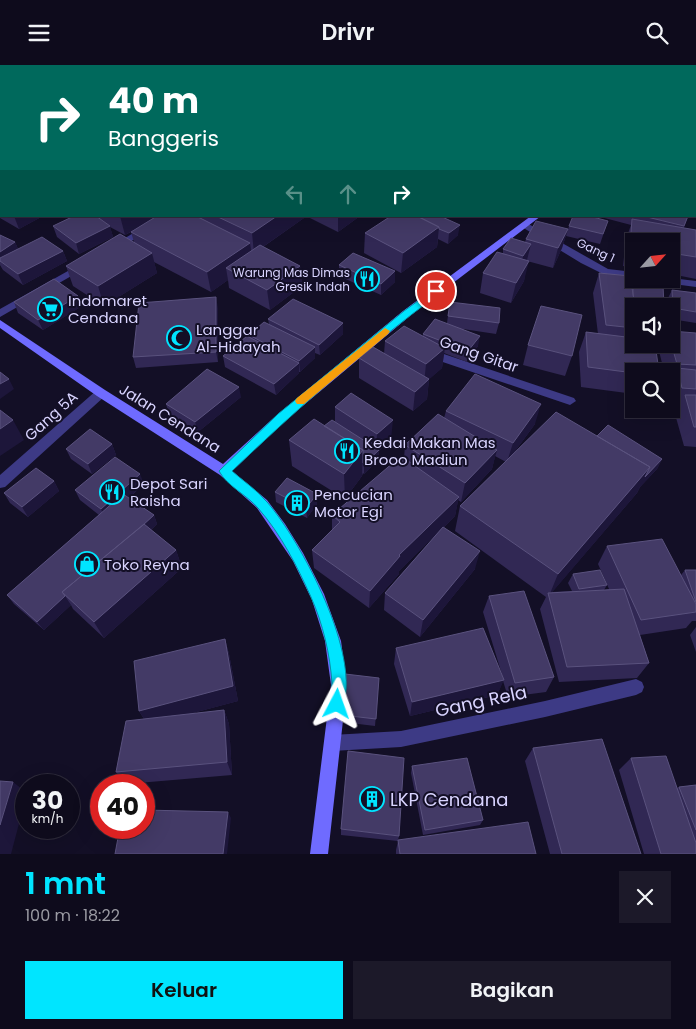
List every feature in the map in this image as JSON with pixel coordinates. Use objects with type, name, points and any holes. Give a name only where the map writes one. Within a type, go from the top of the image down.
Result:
[{"type":"street","points":[[0,314],[166,217]]},
{"type":"street","points":[[224,471],[282,417],[383,338],[407,313],[536,217]]},
{"type":"street","name":"Gang 1","points":[[526,225],[584,261],[606,271],[625,274]]},
{"type":"street","points":[[680,282],[696,284]]},
{"type":"street","name":"Jalan Cendana","points":[[0,323],[100,393],[224,471],[262,504],[298,557],[318,599],[333,641],[339,685],[319,854]]},
{"type":"street","name":"Gang Gitar","points":[[415,349],[570,401]]},
{"type":"street","name":"Gang 5A","points":[[0,483],[100,393]]},
{"type":"street","name":"Gang Rela","points":[[332,743],[400,739],[545,709],[636,687]]},
{"type":"building","points":[[72,217],[97,217],[110,226],[76,243],[53,226]]},
{"type":"building","points":[[155,217],[198,217],[250,243],[207,272],[131,232]]},
{"type":"building","points":[[218,217],[276,217],[252,233]]},
{"type":"building","points":[[389,217],[419,217],[439,227],[403,253],[365,233]]},
{"type":"building","points":[[419,217],[442,217],[460,225],[449,233],[439,229],[439,227]]},
{"type":"building","points":[[573,217],[593,217],[608,221],[603,234],[569,226]]},
{"type":"building","points":[[647,217],[688,217],[684,226]]},
{"type":"building","points":[[632,219],[696,230],[696,257],[680,254],[680,233],[631,233]]},
{"type":"building","points":[[536,221],[568,229],[558,248],[526,239]]},
{"type":"building","points":[[120,234],[152,253],[98,286],[66,266]]},
{"type":"building","points":[[0,235],[15,242],[0,252]]},
{"type":"building","points":[[42,237],[63,251],[18,274],[0,261],[0,258]]},
{"type":"building","points":[[511,238],[531,244],[523,256],[503,249]]},
{"type":"building","points":[[260,245],[300,266],[267,290],[226,268]]},
{"type":"building","points":[[497,252],[529,261],[516,283],[483,273]]},
{"type":"building","points":[[353,253],[395,271],[381,284],[339,265]]},
{"type":"building","points":[[599,273],[625,276],[625,288],[632,288],[634,298],[625,298],[625,327],[606,325]]},
{"type":"building","points":[[54,279],[78,296],[38,320],[14,302]]},
{"type":"building","points":[[633,288],[663,288],[664,298],[634,298]]},
{"type":"building","points":[[672,290],[696,293],[696,312],[680,309],[680,298],[672,298]]},
{"type":"building","name":"Langgar Al-Hidayah","points":[[216,297],[216,352],[133,357],[139,303]]},
{"type":"building","points":[[293,299],[343,323],[319,345],[268,319]]},
{"type":"building","points":[[450,302],[500,308],[499,323],[448,316]]},
{"type":"building","points":[[541,306],[582,315],[572,356],[528,345]]},
{"type":"building","points":[[435,319],[480,336],[468,351],[423,334]]},
{"type":"building","points":[[264,322],[315,347],[299,361],[249,335]]},
{"type":"building","points":[[404,326],[445,348],[426,364],[385,341]]},
{"type":"building","points":[[586,332],[625,337],[625,353],[656,353],[658,363],[625,363],[625,372],[588,367]]},
{"type":"building","points":[[680,332],[696,333],[696,365],[677,363],[674,353],[680,353]]},
{"type":"building","points":[[247,336],[299,363],[274,384],[223,356]]},
{"type":"building","points":[[373,347],[429,379],[415,392],[359,358]]},
{"type":"building","points":[[680,368],[696,370],[696,389],[682,388]]},
{"type":"building","points":[[207,369],[239,387],[195,422],[166,404]]},
{"type":"building","points":[[0,372],[9,379],[0,384]]},
{"type":"building","points":[[475,374],[541,404],[513,443],[446,411]]},
{"type":"building","points":[[351,393],[393,420],[377,434],[335,407]]},
{"type":"building","points":[[685,395],[696,395],[696,427],[694,427]]},
{"type":"building","points":[[0,410],[13,420],[0,429]]},
{"type":"building","points":[[556,412],[650,467],[558,574],[460,506]]},
{"type":"building","points":[[438,414],[497,450],[465,483],[405,445]]},
{"type":"building","points":[[314,419],[363,450],[344,474],[289,440]]},
{"type":"building","points":[[332,420],[379,450],[364,464],[363,450],[324,426]]},
{"type":"building","points":[[608,425],[662,459],[645,477],[650,467],[597,436]]},
{"type":"building","points":[[90,429],[112,444],[88,464],[66,449]]},
{"type":"building","points":[[401,456],[459,497],[399,555],[370,591],[312,550],[340,522],[332,515]]},
{"type":"building","points":[[115,457],[140,474],[101,509],[75,490]]},
{"type":"building","points":[[36,468],[54,481],[22,507],[4,493]]},
{"type":"building","points":[[287,478],[317,494],[306,508],[275,492]]},
{"type":"building","name":"Toko Reyna","points":[[123,494],[154,515],[62,592],[65,596],[37,622],[7,595]]},
{"type":"building","points":[[144,524],[176,550],[94,622],[62,592]]},
{"type":"building","points":[[443,527],[480,551],[423,620],[385,593]]},
{"type":"building","points":[[662,539],[696,604],[696,612],[641,620],[607,546]]},
{"type":"building","points":[[600,570],[607,585],[579,589],[573,574]]},
{"type":"building","points":[[685,570],[696,570],[696,602]]},
{"type":"building","points":[[624,589],[649,663],[567,667],[548,593]]},
{"type":"building","points":[[524,591],[554,677],[515,683],[489,596]]},
{"type":"building","points":[[483,628],[504,680],[412,702],[396,648]]},
{"type":"building","points":[[225,639],[233,686],[139,711],[134,661]]},
{"type":"building","points":[[345,674],[379,678],[376,719],[342,715]]},
{"type":"building","points":[[224,710],[227,762],[116,772],[126,721]]},
{"type":"building","points":[[602,739],[641,854],[562,854],[533,748]]},
{"type":"building","name":"LKP Cendana","points":[[348,751],[404,758],[399,836],[341,829]]},
{"type":"building","points":[[666,756],[696,843],[696,854],[661,854],[631,758]]},
{"type":"building","points":[[467,758],[483,820],[425,830],[412,766]]},
{"type":"building","points":[[0,781],[13,782],[0,825]]},
{"type":"building","points":[[696,785],[696,830],[679,787]]},
{"type":"building","points":[[155,810],[228,812],[223,854],[115,854],[118,839],[155,839]]},
{"type":"building","points":[[528,822],[536,854],[400,854],[398,840]]},
{"type":"slow traffic","points":[[301,401],[385,331]]},
{"type":"place","name":"Warung Mas Dimas Gresik Indah","points":[[367,279]]},
{"type":"place","name":"Indomaret Cendana","points":[[50,309]]},
{"type":"place","name":"Langgar Al-Hidayah","points":[[179,338]]},
{"type":"place","name":"Kedai Makan Mas Brooo Madiun","points":[[347,451]]},
{"type":"place","name":"Depot Sari Raisha","points":[[112,492]]},
{"type":"place","name":"Pencucian Motor Egi","points":[[297,503]]},
{"type":"place","name":"Toko Reyna","points":[[87,564]]},
{"type":"place","name":"LKP Cendana","points":[[372,799]]},
{"type":"route","points":[[337,704],[339,685],[333,641],[318,599],[298,557],[262,504],[224,471],[282,417],[436,291]]}]
